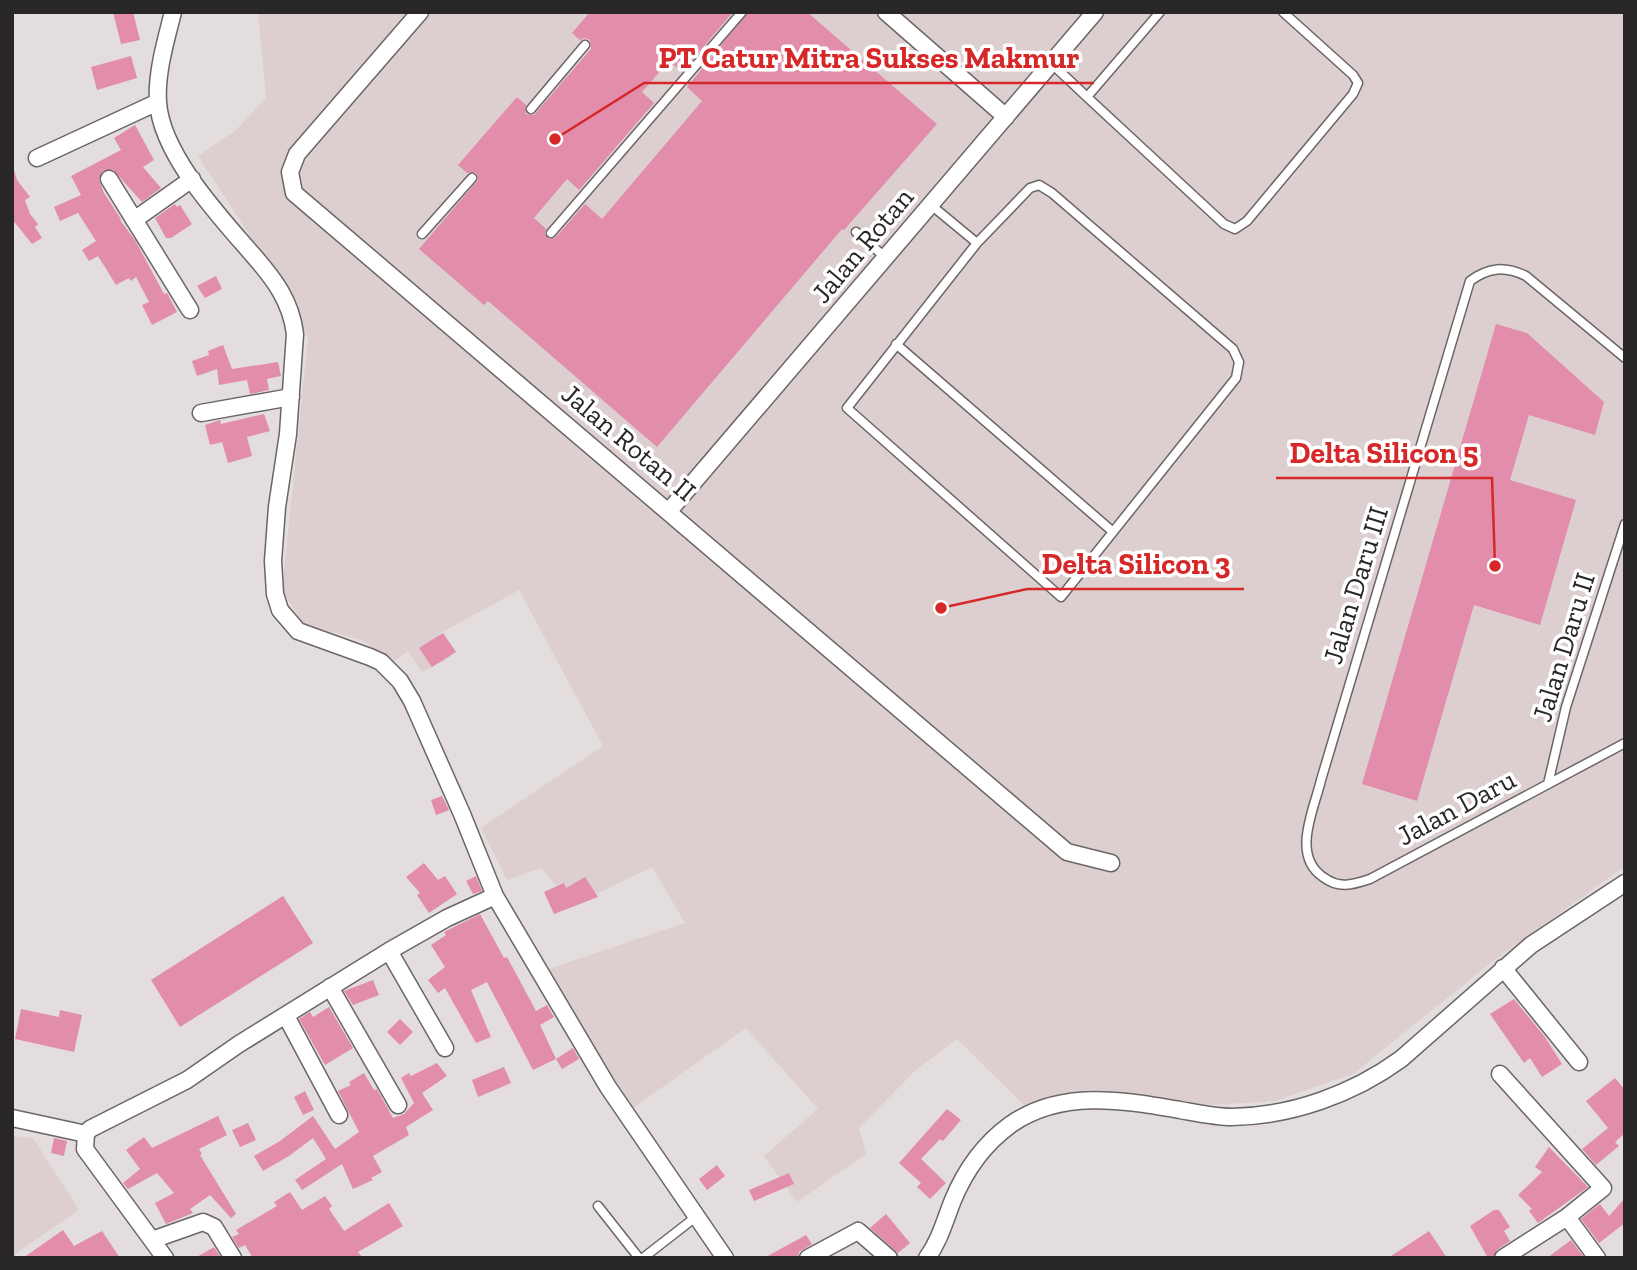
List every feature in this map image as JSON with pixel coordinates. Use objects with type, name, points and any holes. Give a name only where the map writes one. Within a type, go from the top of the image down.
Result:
[{"type":"street","points":[[173,12],[158,102],[169,139],[179,159],[216,212],[278,284],[288,303],[295,334],[288,433],[276,507],[273,561],[275,594],[280,610],[299,631],[370,657],[382,663],[400,681],[412,701],[457,801],[495,896],[602,1077],[725,1258]]},
{"type":"street","name":"Jalan Rotan II","points":[[420,12],[297,155],[290,172],[294,193],[1067,852],[1111,863]]},
{"type":"street","points":[[886,12],[1006,117]]},
{"type":"street","name":"Jalan Rotan","points":[[669,511],[1095,12]]},
{"type":"street","points":[[37,158],[158,102]]},
{"type":"street","points":[[109,179],[190,310]]},
{"type":"street","points":[[134,220],[192,179]]},
{"type":"street","points":[[201,413],[291,397]]},
{"type":"street","points":[[927,1258],[939,1239],[963,1177],[977,1157],[1010,1125],[1034,1112],[1056,1103],[1111,1099],[1231,1117],[1312,1104],[1358,1086],[1401,1059],[1531,945],[1625,883]]},
{"type":"street","points":[[164,1258],[85,1149],[86,1134],[97,1124],[187,1080],[389,951],[446,918],[495,896]]},
{"type":"street","points":[[389,951],[445,1048]]},
{"type":"street","points":[[1503,968],[1579,1062]]},
{"type":"street","points":[[330,987],[398,1105]]},
{"type":"street","points":[[286,1016],[340,1115]]},
{"type":"street","points":[[1500,1074],[1603,1188],[1567,1217],[1503,1258]]},
{"type":"street","points":[[12,1118],[86,1134]]},
{"type":"street","points":[[1567,1217],[1597,1258]]},
{"type":"street","points":[[152,1240],[203,1222],[214,1227],[233,1258]]},
{"type":"street","points":[[808,1258],[858,1231],[889,1258]]},
{"type":"lane","points":[[551,233],[742,12]]},
{"type":"lane","points":[[1087,97],[1160,12]]},
{"type":"lane","points":[[1051,64],[1224,224],[1235,229],[1247,221],[1353,94],[1358,83],[1353,75],[1283,12]]},
{"type":"lane","points":[[531,109],[585,45]]},
{"type":"lane","points":[[422,234],[472,178]]},
{"type":"lane","points":[[1039,185],[1052,193],[1233,349],[1239,362],[1236,378],[1061,597],[847,408],[896,344],[977,243],[1030,188],[1039,185]]},
{"type":"lane","points":[[930,205],[977,243]]},
{"type":"lane","points":[[856,232],[886,258]]},
{"type":"lane","name":"Jalan Daru III","points":[[1309,864],[1305,844],[1321,780],[1470,281],[1493,268],[1512,270],[1526,276],[1625,358]]},
{"type":"lane","points":[[896,344],[1112,531]]},
{"type":"lane","name":"Jalan Daru II","points":[[1548,784],[1566,707],[1625,524]]},
{"type":"lane","name":"Jalan Daru","points":[[1309,864],[1333,884],[1345,886],[1370,879],[1625,743]]},
{"type":"lane","points":[[598,1206],[641,1258],[697,1216]]},
{"type":"shaded area","points":[[258,12],[1625,12],[1625,866],[1493,961],[1353,1074],[1275,1101],[1210,1105],[1092,1089],[1027,1108],[957,1039],[916,1070],[859,1128],[866,1154],[797,1202],[764,1156],[818,1109],[746,1028],[633,1108],[545,970],[685,923],[652,867],[574,905],[541,868],[507,880],[481,828],[603,746],[519,590],[437,635],[451,657],[422,672],[408,651],[392,663],[364,641],[304,624],[282,591],[308,338],[284,288],[198,156],[235,131],[266,98]]},
{"type":"shaded area","points":[[12,1136],[33,1138],[79,1210],[15,1254],[17,1258],[12,1258]]},
{"type":"building","points":[[113,12],[133,12],[140,40],[121,44]]},
{"type":"building","points":[[590,12],[733,12],[682,72],[669,61],[642,92],[654,103],[579,190],[567,179],[534,218],[546,229],[545,234],[549,239],[556,237],[585,204],[602,219],[702,101],[687,87],[748,12],[807,12],[937,124],[844,230],[842,229],[657,447],[488,301],[484,305],[419,249],[478,180],[476,173],[467,173],[458,165],[517,97],[526,105],[526,114],[534,115],[591,49],[590,40],[580,40],[572,33]]},
{"type":"building","points":[[131,56],[137,78],[97,90],[91,67]]},
{"type":"building","points":[[135,125],[154,160],[143,167],[161,188],[142,202],[113,170],[103,171],[99,180],[104,193],[177,312],[152,325],[142,305],[149,302],[136,277],[116,285],[98,256],[89,261],[82,250],[96,241],[78,213],[60,221],[54,207],[81,195],[71,176],[121,150],[114,138]]},
{"type":"building","points":[[14,170],[17,180],[30,197],[25,200],[42,238],[32,244],[12,219]]},
{"type":"building","points":[[175,204],[177,207],[180,205],[192,224],[171,238],[166,238],[155,218]]},
{"type":"building","points":[[216,276],[222,289],[205,298],[197,286]]},
{"type":"building","points":[[1496,324],[1527,333],[1604,402],[1595,435],[1529,415],[1510,480],[1576,500],[1540,625],[1474,605],[1417,801],[1362,784]]},
{"type":"building","points":[[223,345],[232,369],[278,362],[281,376],[267,379],[269,390],[250,394],[247,380],[219,385],[217,369],[197,376],[192,361],[209,355],[208,351]]},
{"type":"building","points":[[264,414],[270,431],[247,437],[252,456],[228,463],[222,442],[210,445],[205,425],[220,420],[221,424]]},
{"type":"building","points":[[443,633],[456,652],[432,667],[419,648]]},
{"type":"building","points":[[442,796],[449,810],[436,815],[431,800]]},
{"type":"building","points":[[424,863],[438,880],[445,876],[457,894],[429,913],[417,895],[420,893],[406,877]]},
{"type":"building","points":[[476,876],[482,891],[473,894],[466,881]]},
{"type":"building","points":[[585,877],[598,897],[554,914],[544,892],[564,883],[566,888]]},
{"type":"building","points":[[283,896],[313,943],[180,1027],[151,980]]},
{"type":"building","points":[[480,914],[536,1011],[547,1005],[554,1017],[540,1025],[556,1059],[533,1070],[487,982],[471,990],[491,1037],[476,1043],[445,988],[438,993],[428,980],[445,967],[431,945],[446,935],[444,932]]},
{"type":"building","points":[[373,980],[379,995],[353,1005],[344,991]]},
{"type":"building","points":[[1514,999],[1545,1037],[1562,1064],[1542,1077],[1530,1058],[1524,1063],[1490,1014]]},
{"type":"building","points":[[329,1007],[353,1048],[325,1065],[299,1019],[310,1012],[313,1017]]},
{"type":"building","points":[[21,1009],[59,1017],[60,1010],[82,1015],[74,1052],[15,1039]]},
{"type":"building","points":[[400,1019],[413,1032],[400,1045],[387,1032]]},
{"type":"building","points":[[573,1048],[579,1059],[562,1069],[556,1059]]},
{"type":"building","points":[[437,1063],[447,1076],[422,1093],[433,1110],[406,1127],[409,1135],[373,1156],[382,1172],[371,1178],[373,1180],[353,1189],[342,1164],[302,1190],[295,1180],[326,1159],[313,1138],[263,1171],[254,1156],[280,1141],[313,1116],[335,1149],[359,1132],[338,1091],[351,1085],[349,1082],[364,1073],[374,1090],[377,1089],[393,1118],[404,1114],[414,1103],[401,1078]]},
{"type":"building","points":[[504,1067],[511,1083],[478,1097],[472,1080]]},
{"type":"building","points":[[1615,1078],[1625,1090],[1625,1133],[1615,1142],[1619,1146],[1596,1165],[1582,1149],[1608,1128],[1586,1101]]},
{"type":"building","points":[[305,1091],[314,1110],[303,1115],[294,1097]]},
{"type":"building","points":[[947,1109],[961,1120],[943,1141],[940,1139],[921,1159],[946,1183],[930,1199],[917,1187],[921,1183],[899,1163]]},
{"type":"building","points":[[218,1116],[227,1135],[199,1149],[202,1154],[200,1155],[236,1214],[231,1218],[210,1195],[190,1209],[193,1213],[166,1224],[155,1203],[174,1193],[157,1173],[128,1189],[123,1183],[140,1169],[126,1150],[144,1137],[152,1148]]},
{"type":"building","points":[[248,1123],[256,1140],[240,1147],[232,1130]]},
{"type":"building","points":[[54,1138],[67,1141],[64,1156],[51,1153]]},
{"type":"building","points":[[1549,1147],[1588,1187],[1538,1223],[1529,1211],[1532,1209],[1518,1195],[1542,1172],[1535,1167]]},
{"type":"building","points":[[717,1165],[725,1176],[707,1190],[699,1179]]},
{"type":"building","points":[[789,1173],[794,1184],[754,1201],[749,1190]]},
{"type":"building","points":[[290,1192],[302,1210],[325,1196],[332,1206],[329,1209],[344,1231],[389,1203],[403,1226],[358,1252],[363,1258],[253,1258],[245,1245],[239,1248],[232,1237],[239,1234],[236,1230],[277,1206],[274,1202]]},
{"type":"building","points":[[1625,1198],[1625,1223],[1599,1243],[1581,1219],[1600,1204],[1609,1216]]},
{"type":"building","points":[[1494,1210],[1499,1210],[1510,1227],[1504,1231],[1510,1241],[1497,1250],[1493,1258],[1488,1258],[1470,1226]]},
{"type":"building","points":[[886,1214],[910,1243],[898,1253],[870,1228]]},
{"type":"building","points":[[63,1230],[74,1246],[102,1231],[120,1258],[23,1258]]},
{"type":"building","points":[[1429,1231],[1447,1258],[1388,1258]]},
{"type":"building","points":[[806,1235],[812,1244],[799,1252],[798,1258],[764,1258]]},
{"type":"building","points":[[1571,1240],[1583,1256],[1547,1258]]},
{"type":"building","points":[[214,1247],[221,1258],[195,1258]]},
{"type":"place","name":"PT Catur Mitra Sukses Makmur","points":[[555,139]]},
{"type":"place","name":"Delta Silicon 5","points":[[1495,566]]},
{"type":"place","name":"Delta Silicon 3","points":[[941,608]]}]
